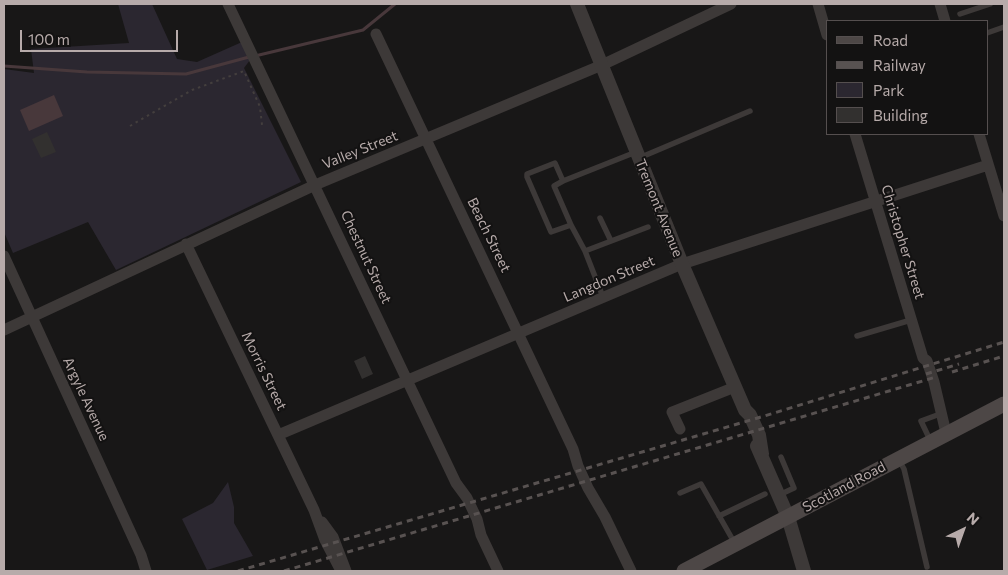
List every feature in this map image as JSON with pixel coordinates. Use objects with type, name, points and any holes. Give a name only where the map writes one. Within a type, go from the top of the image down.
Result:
[{"type":"main road","name":"Scotland Road","points":[[684,571],[705,563],[735,544],[1004,404]]},
{"type":"street","name":"Chestnut Street","points":[[228,4],[456,483],[473,512],[481,535],[498,571]]},
{"type":"street","name":"Tremont Avenue","points":[[577,4],[682,264],[745,410],[750,415],[758,435],[772,494],[788,517],[804,571]]},
{"type":"street","name":"Valley Street","points":[[4,330],[315,185],[602,65],[731,4]]},
{"type":"street","points":[[818,4],[826,32]]},
{"type":"street","points":[[940,4],[945,20]]},
{"type":"street","name":"Beach Street","points":[[376,34],[573,449],[585,463],[606,517],[631,571]]},
{"type":"street","name":"Christopher Street","points":[[856,135],[911,320],[923,358],[929,368],[946,434]]},
{"type":"street","points":[[979,135],[1004,216]]},
{"type":"street","name":"Langdon Street","points":[[278,435],[682,264],[988,164]]},
{"type":"street","name":"Morris Street","points":[[186,244],[314,510],[324,540],[341,571]]},
{"type":"street","name":"Argyle Avenue","points":[[4,256],[141,555],[151,571]]},
{"type":"street","points":[[680,429],[672,412],[735,387]]},
{"type":"street","name":"Morris Street","points":[[314,510],[332,537],[346,571]]},
{"type":"street","name":"Argyle Avenue","points":[[141,555],[146,571]]},
{"type":"lane","points":[[960,14],[990,4]]},
{"type":"lane","points":[[988,33],[1004,27]]},
{"type":"lane","points":[[604,297],[585,251],[554,186],[750,111]]},
{"type":"lane","points":[[563,181],[555,163],[527,174],[526,177],[551,232],[571,225]]},
{"type":"lane","points":[[600,218],[610,241]]},
{"type":"lane","points":[[585,251],[648,227]]},
{"type":"lane","points":[[857,336],[911,320]]},
{"type":"lane","points":[[931,442],[921,421],[940,414]]},
{"type":"lane","points":[[719,516],[772,494],[794,488],[781,457]]},
{"type":"lane","points":[[898,459],[904,469],[927,567]]},
{"type":"lane","points":[[680,493],[701,484],[735,544]]},
{"type":"path","points":[[130,126],[192,90],[244,71],[260,107],[262,125]]},
{"type":"green space","points":[[118,4],[152,4],[177,59],[197,62],[242,42],[250,60],[244,68],[301,182],[116,270],[88,222],[13,253],[4,232],[4,69],[34,73],[31,49],[129,43]]},
{"type":"green space","points":[[228,482],[234,507],[234,523],[253,556],[207,570],[182,519],[213,503]]},
{"type":"shaded area","points":[[54,95],[63,116],[29,131],[20,110]]},
{"type":"building","points":[[47,132],[56,152],[41,158],[32,139]]},
{"type":"building","points":[[365,356],[373,374],[362,379],[354,361]]},
{"type":"waterway","points":[[255,56],[363,30],[395,4]]},
{"type":"waterway","points":[[4,66],[87,72],[186,74],[249,57]]},
{"type":"railway","points":[[238,571],[761,417],[1004,342]]},
{"type":"railway","points":[[952,372],[1004,356]]},
{"type":"railway","points":[[926,374],[959,364]]},
{"type":"railway","points":[[284,571],[936,377]]}]
